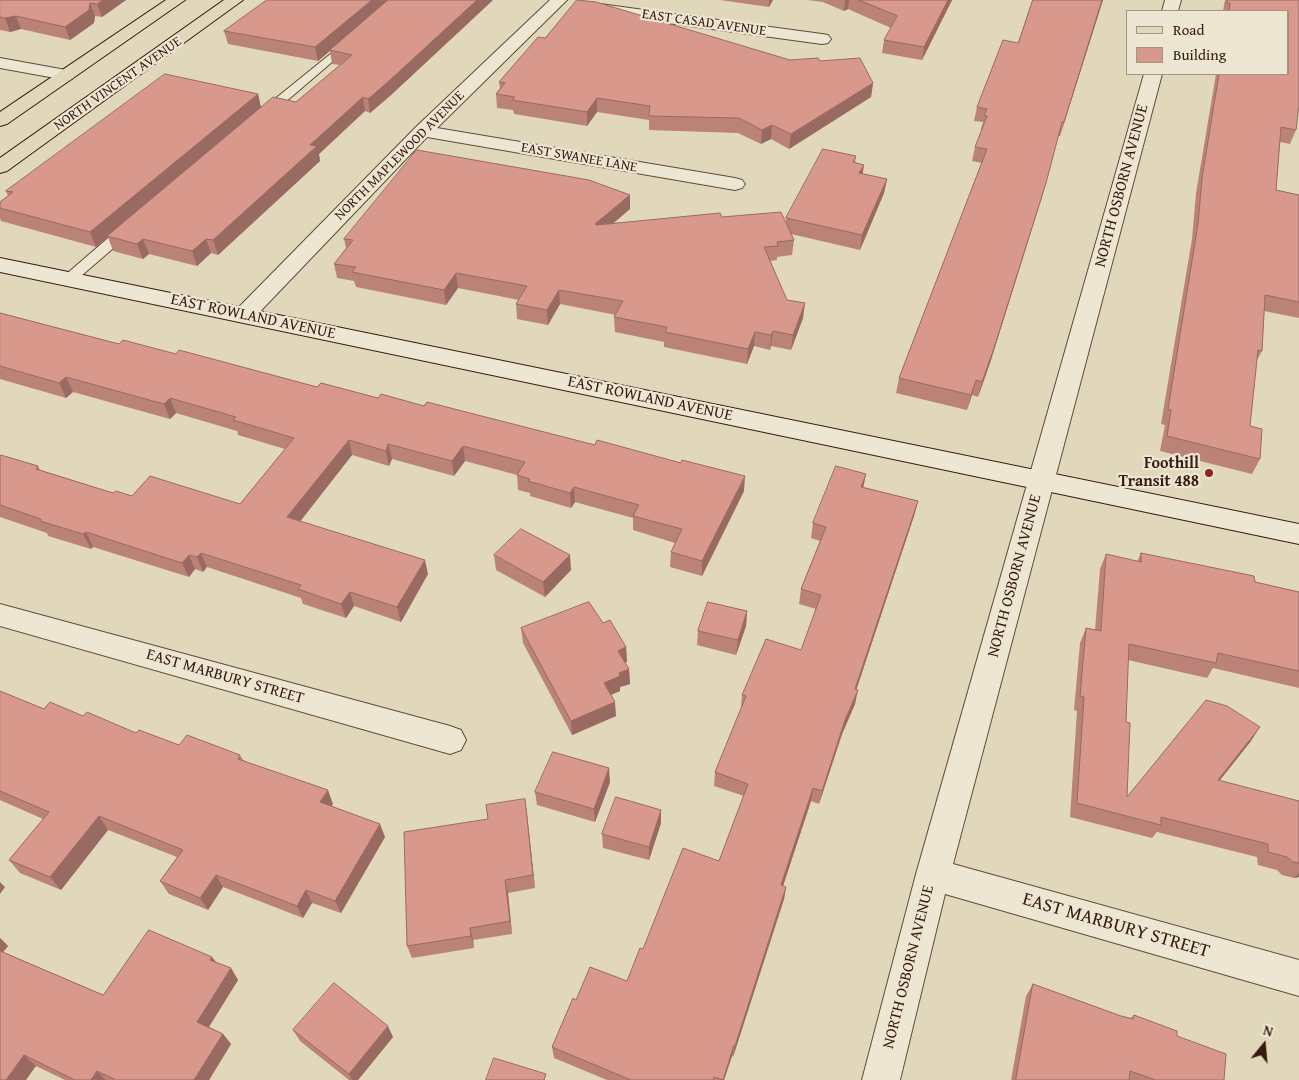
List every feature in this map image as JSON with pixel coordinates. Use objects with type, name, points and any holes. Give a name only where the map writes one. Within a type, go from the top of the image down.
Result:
[{"type":"main road","points":[[0,120],[177,0]]},
{"type":"main road","name":"NORTH VINCENT AVENUE","points":[[0,167],[235,0]]},
{"type":"street","name":"EAST CASAD AVENUE","points":[[569,4],[822,39]]},
{"type":"street","name":"NORTH MAPLEWOOD AVENUE","points":[[244,315],[423,131],[569,4]]},
{"type":"street","points":[[0,63],[66,76]]},
{"type":"street","name":"NORTH OSBORN AVENUE","points":[[881,1080],[933,874],[1153,75]]},
{"type":"street","name":"EAST SWANEE LANE","points":[[423,131],[735,184]]},
{"type":"street","name":"EAST ROWLAND AVENUE","points":[[0,265],[1299,534]]},
{"type":"street","name":"EAST MARBURY STREET","points":[[0,615],[450,740]]},
{"type":"street","name":"EAST MARBURY STREET","points":[[933,874],[1299,978]]},
{"type":"lane","points":[[256,121],[362,32]]},
{"type":"lane","points":[[68,280],[136,222]]},
{"type":"building","points":[[0,0],[103,0],[97,4],[90,3],[89,10],[65,27],[16,16],[0,17]]},
{"type":"building","points":[[267,0],[372,0],[315,47],[224,31]]},
{"type":"building","points":[[388,0],[477,0],[389,81],[368,99],[363,97],[310,145],[317,146],[213,240],[206,239],[192,251],[143,239],[137,244],[107,236],[273,97],[296,102],[352,55],[330,50]]},
{"type":"building","points":[[577,0],[596,2],[790,60],[818,58],[820,61],[860,58],[873,83],[791,134],[772,125],[762,130],[739,118],[649,116],[650,106],[597,98],[587,112],[512,100],[515,97],[496,94],[505,83],[499,82],[538,37],[545,38]]},
{"type":"building","points":[[859,0],[948,0],[924,47],[884,40],[897,16]]},
{"type":"building","points":[[1033,0],[1102,0],[1064,122],[1062,122],[1046,183],[982,382],[976,380],[971,395],[899,378],[987,149],[975,147],[987,116],[984,115],[987,109],[977,107],[1003,40],[1018,43]]},
{"type":"building","points":[[1228,0],[1299,0],[1299,105],[1296,130],[1281,127],[1276,190],[1299,195],[1299,302],[1265,295],[1262,351],[1258,350],[1250,426],[1262,429],[1260,459],[1167,436],[1171,410],[1168,409],[1198,224],[1202,178],[1219,75],[1289,75],[1289,10],[1229,10],[1230,3],[1227,3]]},
{"type":"building","points":[[165,74],[258,94],[90,232],[0,208],[0,202],[13,192],[6,191]]},
{"type":"building","points":[[823,149],[856,156],[853,162],[864,165],[859,173],[887,179],[862,235],[786,218]]},
{"type":"building","points":[[417,150],[589,180],[630,195],[595,224],[597,225],[720,213],[722,217],[781,212],[794,240],[777,242],[778,246],[764,247],[787,300],[805,303],[793,335],[773,331],[771,335],[755,332],[748,349],[665,332],[667,327],[614,317],[623,301],[559,290],[547,310],[516,304],[527,286],[456,273],[444,290],[352,272],[356,267],[334,264],[353,240],[344,239]]},
{"type":"building","points":[[0,313],[119,344],[123,340],[176,354],[179,350],[317,387],[321,383],[378,398],[381,394],[424,406],[427,402],[595,445],[597,440],[681,463],[682,460],[745,476],[702,561],[671,552],[682,529],[633,516],[639,505],[574,487],[570,493],[528,481],[530,479],[517,475],[525,462],[463,446],[452,461],[388,444],[386,451],[349,440],[287,517],[425,560],[397,607],[350,592],[341,604],[298,589],[301,585],[201,553],[197,557],[189,555],[182,563],[86,532],[83,534],[40,521],[41,519],[0,505],[1,455],[38,466],[36,469],[113,493],[116,491],[132,496],[150,476],[240,504],[294,438],[233,420],[236,417],[170,398],[164,404],[66,377],[59,383],[0,366]]},
{"type":"building","points":[[836,466],[866,474],[861,487],[918,501],[855,689],[858,690],[845,720],[822,791],[813,788],[781,885],[786,887],[723,1080],[714,1077],[713,1080],[631,1080],[552,1047],[573,998],[576,1000],[590,967],[627,981],[640,948],[643,949],[683,848],[719,861],[748,784],[715,772],[746,696],[742,695],[766,639],[801,650],[821,595],[801,589],[826,527],[813,523]]},
{"type":"building","points":[[521,529],[570,555],[543,582],[494,555]]},
{"type":"building","points":[[1141,553],[1254,576],[1255,582],[1299,592],[1299,671],[1218,653],[1216,663],[1129,644],[1126,722],[1130,723],[1127,797],[1206,700],[1227,706],[1260,727],[1218,780],[1299,801],[1299,863],[1293,862],[1287,857],[1268,852],[1268,844],[1161,817],[1161,825],[1077,803],[1084,697],[1080,696],[1086,628],[1101,631],[1106,554],[1141,562]]},
{"type":"building","points":[[589,602],[603,623],[610,620],[626,647],[618,651],[629,669],[619,673],[620,676],[604,683],[615,702],[571,721],[521,628]]},
{"type":"building","points":[[708,602],[747,611],[738,640],[698,631]]},
{"type":"building","points":[[0,691],[44,709],[50,702],[83,716],[87,712],[136,733],[139,730],[179,745],[187,735],[240,755],[238,759],[328,790],[320,802],[380,824],[335,901],[306,890],[297,906],[216,875],[200,898],[160,881],[183,850],[99,816],[50,877],[9,860],[49,812],[0,791]]},
{"type":"building","points":[[553,752],[609,768],[594,809],[535,792]]},
{"type":"building","points":[[616,797],[661,810],[649,847],[602,834]]},
{"type":"building","points":[[525,799],[533,875],[505,880],[510,921],[470,928],[471,936],[407,946],[404,832],[488,819],[486,805]]},
{"type":"building","points":[[149,930],[212,957],[210,960],[231,968],[197,1022],[223,1034],[194,1080],[116,1080],[97,1071],[91,1080],[75,1080],[24,1055],[6,1080],[0,1080],[0,951],[103,995]]},
{"type":"building","points":[[334,983],[388,1026],[349,1074],[293,1030]]},
{"type":"building","points":[[1033,984],[1121,1016],[1133,1019],[1134,1015],[1177,1031],[1177,1036],[1226,1054],[1224,1080],[1156,1080],[1130,1071],[1129,1080],[1016,1080]]},
{"type":"building","points":[[494,1058],[546,1074],[544,1080],[486,1080]]},
{"type":"place","name":"Foothill Transit 488","points":[[1209,473]]}]
